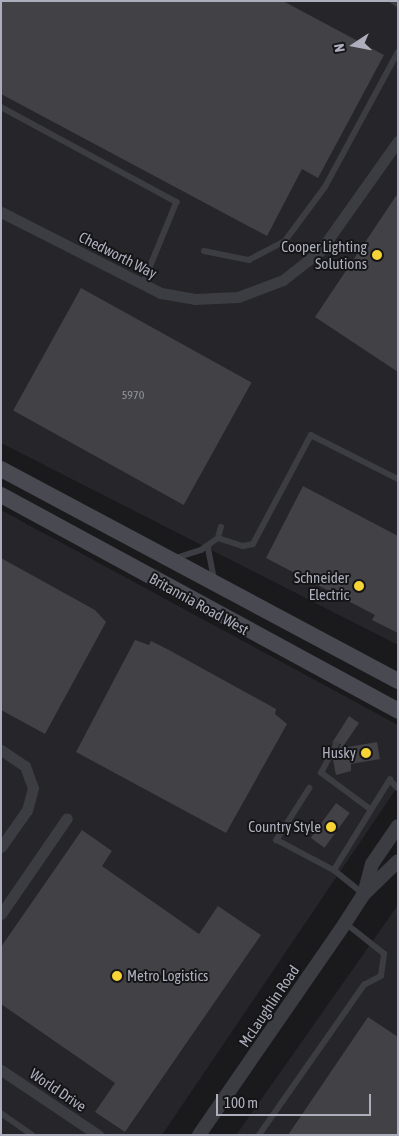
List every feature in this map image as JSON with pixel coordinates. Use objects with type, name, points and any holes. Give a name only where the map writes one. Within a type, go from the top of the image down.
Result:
[{"type":"main road","name":"Britannia Road West","points":[[1,469],[398,681]]},
{"type":"main road","name":"Britannia Road West","points":[[1,495],[398,711]]},
{"type":"street","name":"Chedworth Way","points":[[1,212],[143,287],[182,298],[216,300],[283,280],[330,239],[398,141]]},
{"type":"street","points":[[1,750],[25,766],[33,788],[27,810],[1,847]]},
{"type":"street","points":[[1,914],[66,818]]},
{"type":"street","name":"McLaughlin Road","points":[[364,894],[372,864],[398,826]]},
{"type":"street","name":"McLaughlin Road","points":[[199,1135],[364,894],[398,861]]},
{"type":"street","name":"World Drive","points":[[1,1070],[98,1135]]},
{"type":"lane","points":[[393,1],[398,4]]},
{"type":"lane","points":[[204,251],[249,260],[285,241],[325,188],[398,52]]},
{"type":"lane","points":[[1,107],[178,202],[143,287]]},
{"type":"lane","points":[[218,538],[242,546],[253,544],[310,435],[398,479]]},
{"type":"lane","points":[[170,559],[208,546],[218,538],[221,527]]},
{"type":"lane","points":[[208,546],[215,583]]},
{"type":"lane","points":[[336,745],[321,773],[371,810]]},
{"type":"lane","points":[[334,870],[390,780],[398,788]]},
{"type":"lane","points":[[310,788],[277,840],[334,870],[364,894]]},
{"type":"lane","points":[[259,1135],[364,985],[381,976],[384,954],[345,923]]},
{"type":"lane","points":[[1,1113],[32,1135]]},
{"type":"shaded area","points":[[1,1],[398,1],[398,645],[1,443]]},
{"type":"shaded area","points":[[1,510],[398,725],[398,786],[162,1135],[1,1135]]},
{"type":"shaded area","points":[[398,905],[398,1135],[236,1135],[265,1094]]},
{"type":"building","points":[[1,1],[283,1],[384,55],[318,178],[302,169],[267,236],[1,94]]},
{"type":"building","name":"Cooper Lighting Solutions","points":[[398,193],[398,372],[315,317]]},
{"type":"building","points":[[81,288],[252,383],[184,505],[13,410]]},
{"type":"building","name":"Schneider Electric","points":[[303,486],[398,536],[398,633],[372,620],[375,615],[266,558]]},
{"type":"building","points":[[1,558],[95,610],[106,622],[45,734],[1,710]]},
{"type":"building","points":[[135,640],[149,645],[151,641],[276,709],[275,714],[287,724],[226,833],[76,752]]},
{"type":"building","points":[[349,716],[359,723],[342,748],[377,742],[380,759],[351,764],[351,771],[336,775],[333,760],[341,744],[332,743]]},
{"type":"building","points":[[336,803],[350,813],[324,848],[311,838]]},
{"type":"building","name":"Metro Logistics","points":[[82,830],[112,851],[102,866],[199,934],[218,906],[261,935],[125,1132],[95,1112],[115,1083],[1,1004],[1,947]]},
{"type":"building","points":[[368,1017],[398,1037],[398,1135],[288,1135]]},
{"type":"place","name":"Cooper Lighting Solutions","points":[[377,255]]},
{"type":"place","name":"Schneider Electric","points":[[359,586]]},
{"type":"place","name":"Husky","points":[[366,753]]},
{"type":"place","name":"Country Style","points":[[331,827]]},
{"type":"place","name":"Metro Logistics","points":[[117,976]]}]
